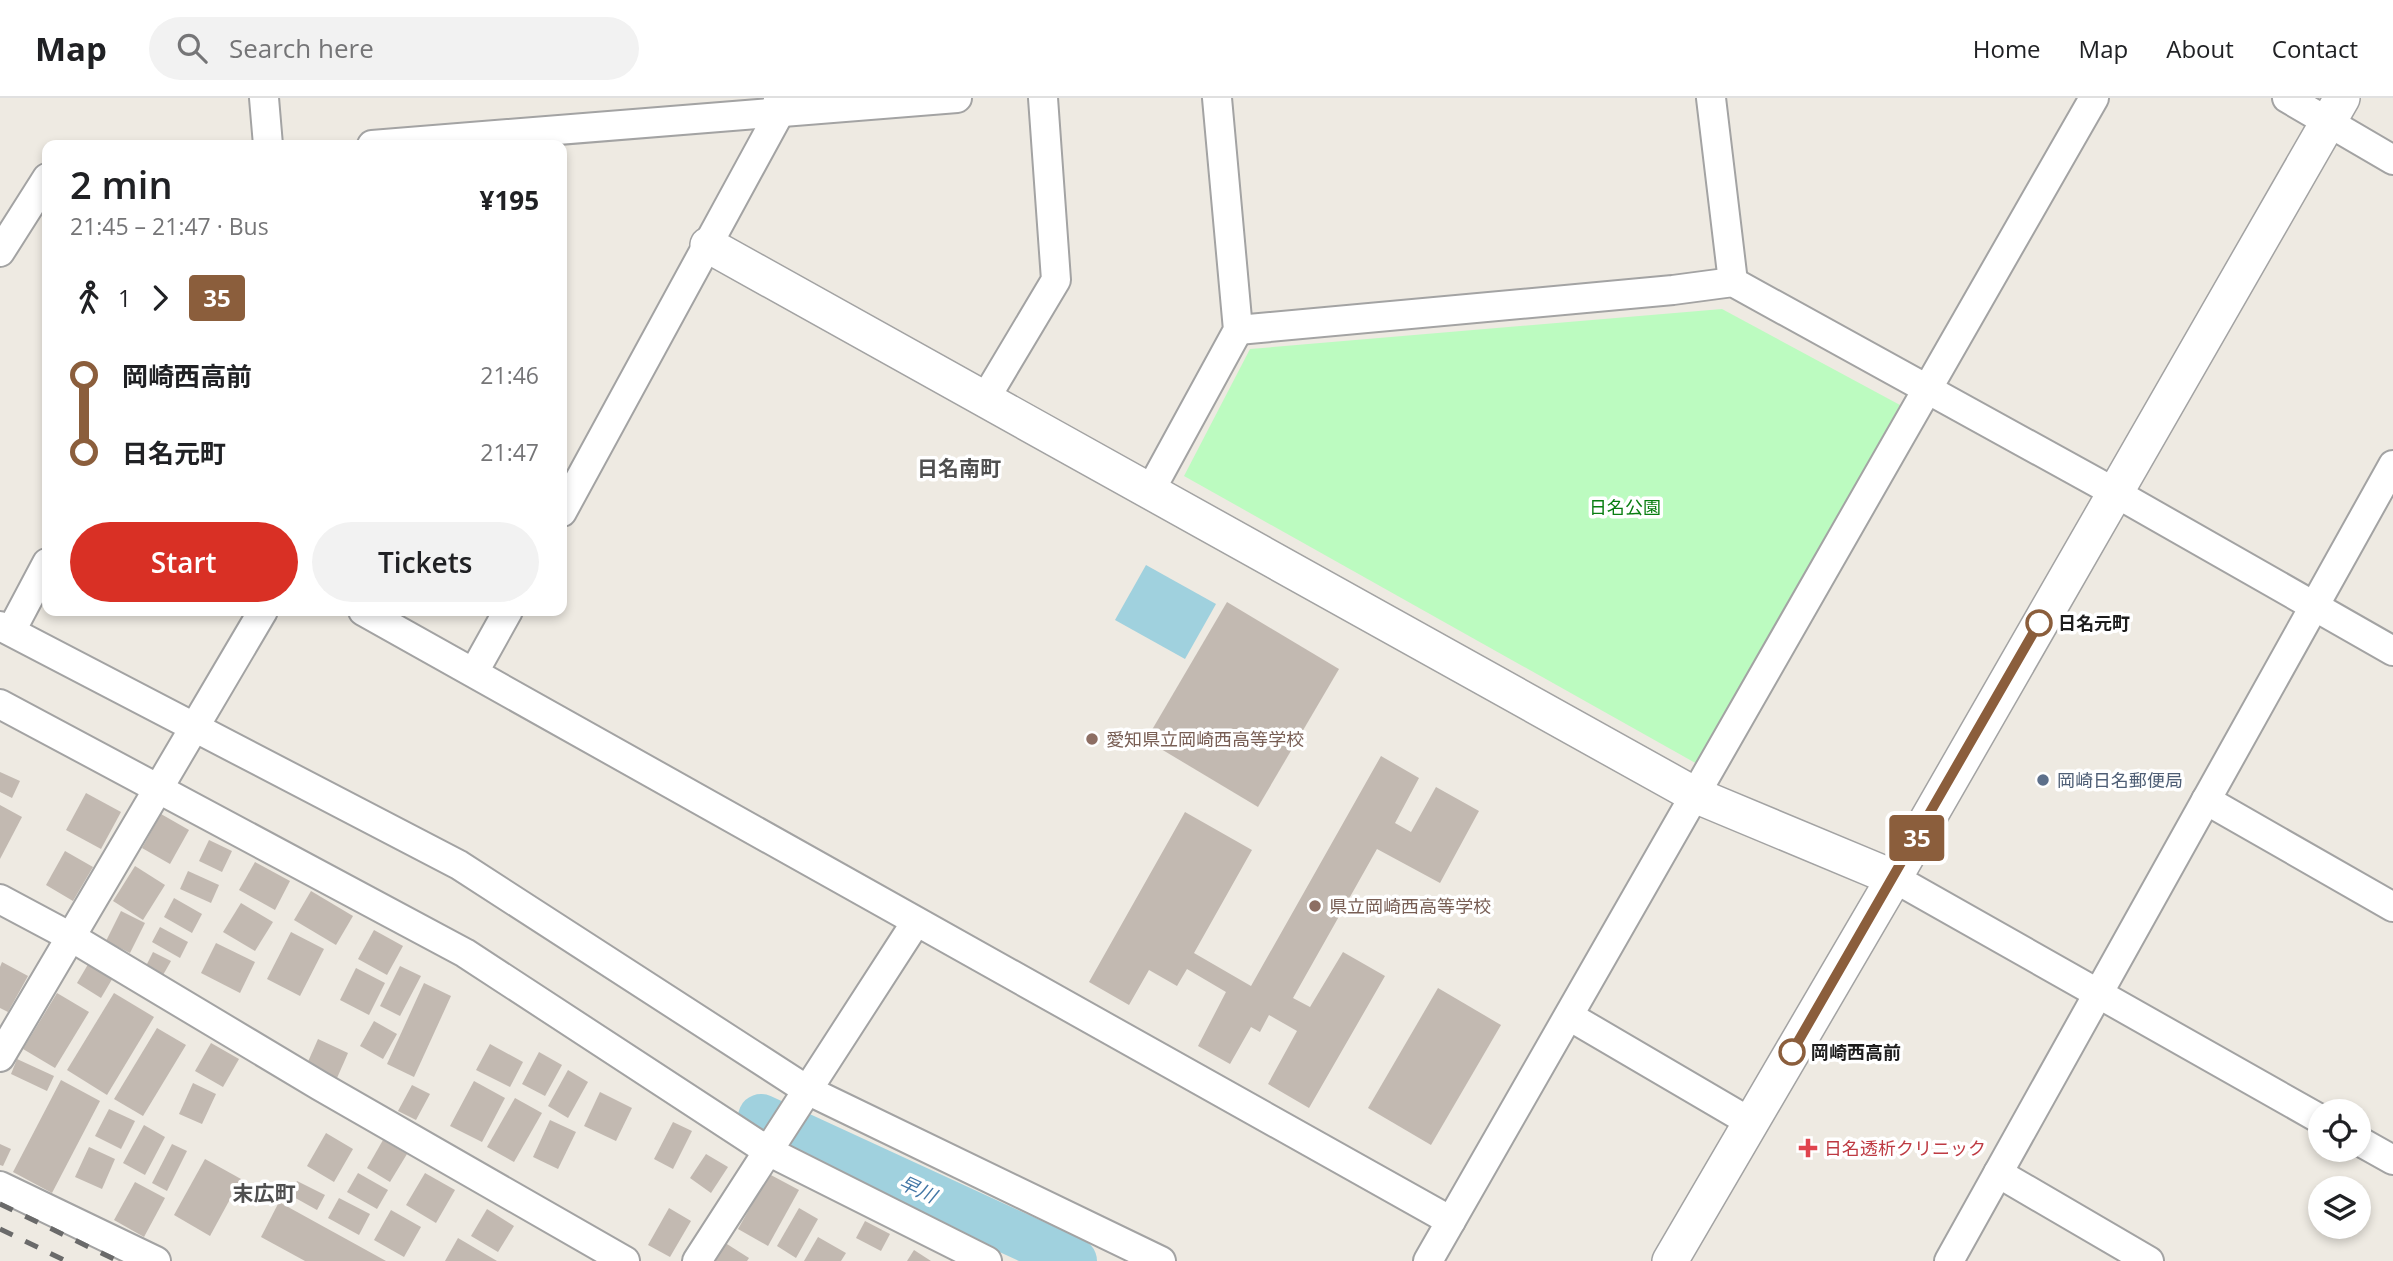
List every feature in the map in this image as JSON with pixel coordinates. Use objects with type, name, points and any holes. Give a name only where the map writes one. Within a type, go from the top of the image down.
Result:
[{"type":"street","points":[[264,98],[268,140]]},
{"type":"street","points":[[502,140],[528,139],[779,105],[957,98]]},
{"type":"street","points":[[985,399],[1056,281],[1043,98]]},
{"type":"street","points":[[1150,492],[1238,330],[1217,98]]},
{"type":"street","points":[[1712,98],[1733,282]]},
{"type":"street","points":[[1428,1261],[2094,98]]},
{"type":"street","points":[[2287,98],[2335,110],[2393,160]]},
{"type":"street","points":[[567,503],[708,245],[779,105]]},
{"type":"street","points":[[1670,1261],[1894,878],[2335,110]]},
{"type":"street","points":[[0,252],[42,186]]},
{"type":"street","points":[[708,245],[1695,795],[1894,878],[2308,1112]]},
{"type":"street","points":[[1238,330],[1673,290],[1733,282],[2114,492],[2393,651]]},
{"type":"street","points":[[1949,1261],[2393,465]]},
{"type":"street","points":[[42,572],[5,629],[459,865],[807,1090],[1161,1261]]},
{"type":"street","points":[[0,1057],[260,616]]},
{"type":"street","points":[[372,616],[1451,1222]]},
{"type":"street","points":[[474,672],[505,616]]},
{"type":"street","points":[[0,704],[466,953],[768,1151],[987,1261]]},
{"type":"street","points":[[2206,800],[2393,907]]},
{"type":"street","points":[[0,899],[71,937],[320,1086],[625,1261]]},
{"type":"street","points":[[697,1261],[916,922]]},
{"type":"street","points":[[1569,1016],[1750,1122]]},
{"type":"street","points":[[2371,1148],[2393,1160]]},
{"type":"street","points":[[1998,1173],[2149,1261]]},
{"type":"street","points":[[0,1186],[156,1261]]},
{"type":"green space","name":"日名公園","points":[[1722,309],[1900,405],[1699,765],[1184,476],[1250,349]]},
{"type":"water","points":[[1146,565],[1216,604],[1185,659],[1115,620]]},
{"type":"building","points":[[1227,602],[1339,669],[1258,807],[1146,740]]},
{"type":"building","points":[[1381,756],[1419,778],[1395,823],[1411,832],[1436,787],[1479,811],[1440,883],[1377,849],[1293,998],[1310,1007],[1343,952],[1385,976],[1309,1108],[1268,1084],[1297,1031],[1269,1015],[1260,1032],[1251,1027],[1230,1064],[1198,1046],[1226,992],[1187,969],[1177,986],[1149,970],[1129,1005],[1089,982],[1185,812],[1252,850],[1194,953],[1251,986]]},
{"type":"building","points":[[0,772],[20,781],[12,798],[0,792]]},
{"type":"building","points":[[86,793],[121,812],[101,849],[66,830]]},
{"type":"building","points":[[0,805],[22,817],[0,859]]},
{"type":"building","points":[[161,814],[189,830],[170,864],[142,848]]},
{"type":"building","points":[[209,840],[232,851],[222,872],[199,861]]},
{"type":"building","points":[[65,851],[93,867],[73,901],[46,885]]},
{"type":"building","points":[[255,862],[290,881],[275,910],[239,890]]},
{"type":"building","points":[[135,866],[165,885],[143,920],[113,901]]},
{"type":"building","points":[[188,871],[219,885],[211,903],[180,889]]},
{"type":"building","points":[[311,891],[353,916],[336,945],[294,920]]},
{"type":"building","points":[[174,898],[202,914],[192,933],[164,917]]},
{"type":"building","points":[[241,903],[273,922],[255,951],[223,932]]},
{"type":"building","points":[[121,911],[145,923],[130,953],[106,941]]},
{"type":"building","points":[[160,927],[188,942],[180,958],[152,942]]},
{"type":"building","points":[[374,930],[403,946],[387,975],[358,959]]},
{"type":"building","points":[[291,932],[324,949],[300,996],[267,979]]},
{"type":"building","points":[[216,943],[255,962],[240,993],[201,973]]},
{"type":"building","points":[[153,952],[171,961],[163,975],[146,966]]},
{"type":"building","points":[[90,961],[114,976],[101,998],[77,983]]},
{"type":"building","points":[[2,962],[28,976],[8,1012],[0,1008]]},
{"type":"building","points":[[400,966],[421,976],[400,1016],[380,1006]]},
{"type":"building","points":[[356,968],[385,983],[369,1015],[340,1000]]},
{"type":"building","points":[[424,983],[451,996],[414,1077],[387,1064]]},
{"type":"building","points":[[1438,988],[1501,1025],[1431,1145],[1368,1108]]},
{"type":"building","points":[[57,993],[89,1012],[55,1068],[23,1049]]},
{"type":"building","points":[[114,993],[154,1017],[107,1095],[67,1070]]},
{"type":"building","points":[[374,1021],[397,1034],[383,1059],[360,1046]]},
{"type":"building","points":[[157,1028],[186,1045],[143,1116],[114,1099]]},
{"type":"building","points":[[318,1039],[348,1053],[337,1078],[307,1064]]},
{"type":"building","points":[[211,1043],[239,1059],[223,1087],[195,1071]]},
{"type":"building","points":[[490,1044],[523,1062],[510,1087],[476,1070]]},
{"type":"building","points":[[539,1052],[562,1065],[545,1096],[522,1084]]},
{"type":"building","points":[[17,1059],[54,1076],[47,1091],[11,1074]]},
{"type":"building","points":[[568,1070],[588,1082],[568,1118],[548,1106]]},
{"type":"building","points":[[61,1080],[100,1101],[52,1193],[13,1172]]},
{"type":"building","points":[[474,1081],[505,1098],[482,1142],[450,1126]]},
{"type":"building","points":[[193,1083],[216,1094],[202,1124],[179,1114]]},
{"type":"building","points":[[412,1085],[430,1094],[416,1120],[398,1111]]},
{"type":"building","points":[[600,1092],[632,1108],[616,1141],[584,1126]]},
{"type":"building","points":[[515,1098],[542,1113],[514,1162],[487,1147]]},
{"type":"building","points":[[109,1109],[135,1121],[121,1149],[95,1136]]},
{"type":"building","points":[[550,1120],[576,1132],[558,1169],[533,1157]]},
{"type":"building","points":[[673,1122],[692,1131],[673,1169],[654,1159]]},
{"type":"building","points":[[144,1125],[165,1137],[145,1175],[123,1163]]},
{"type":"building","points":[[326,1133],[353,1149],[334,1182],[307,1166]]},
{"type":"building","points":[[383,1140],[407,1154],[390,1182],[367,1168]]},
{"type":"building","points":[[0,1144],[11,1149],[3,1166],[0,1165]]},
{"type":"building","points":[[172,1144],[187,1151],[167,1191],[152,1183]]},
{"type":"building","points":[[89,1147],[115,1159],[102,1189],[75,1177]]},
{"type":"building","points":[[706,1154],[728,1167],[711,1193],[690,1178]]},
{"type":"building","points":[[205,1159],[241,1179],[210,1236],[174,1215]]},
{"type":"building","points":[[358,1173],[388,1190],[377,1209],[347,1192]]},
{"type":"building","points":[[425,1173],[455,1190],[436,1223],[406,1205]]},
{"type":"building","points":[[769,1174],[799,1190],[768,1246],[738,1229]]},
{"type":"building","points":[[297,1181],[325,1195],[317,1210],[290,1195]]},
{"type":"building","points":[[135,1182],[165,1198],[144,1237],[114,1220]]},
{"type":"building","points":[[339,1198],[370,1214],[359,1235],[328,1218]]},
{"type":"building","points":[[279,1202],[386,1261],[305,1261],[261,1237]]},
{"type":"building","points":[[669,1208],[691,1221],[670,1257],[648,1245]]},
{"type":"building","points":[[799,1208],[818,1219],[796,1258],[777,1246]]},
{"type":"building","points":[[487,1209],[514,1226],[498,1252],[471,1236]]},
{"type":"building","points":[[391,1210],[421,1227],[404,1257],[374,1240]]},
{"type":"building","points":[[865,1221],[890,1234],[881,1251],[856,1238]]},
{"type":"building","points":[[818,1237],[846,1253],[841,1261],[804,1261]]},
{"type":"building","points":[[458,1238],[497,1261],[445,1261]]},
{"type":"building","points":[[719,1239],[749,1258],[747,1261],[705,1261]]},
{"type":"building","points":[[914,1250],[931,1261],[907,1261]]},
{"type":"waterway","name":"早川","points":[[761,1117],[1074,1261]]},
{"type":"railway","points":[[0,1204],[118,1261]]},
{"type":"railway","points":[[0,1229],[66,1261]]},
{"type":"bus line","name":"35","points":[[1792,1052],[2039,623]]},
{"type":"place","name":"日名元町","points":[[2039,623]]},
{"type":"place","name":"愛知県立岡崎西高等学校","points":[[1092,739]]},
{"type":"place","name":"岡崎日名郵便局","points":[[2043,780]]},
{"type":"place","name":"県立岡崎西高等学校","points":[[1315,906]]},
{"type":"place","name":"岡崎西高前","points":[[1792,1052]]},
{"type":"place","name":"日名透析クリニック","points":[[1808,1148]]},
{"type":"district","name":"日名南町","points":[[959,468]]},
{"type":"district","name":"末広町","points":[[264,1193]]}]
